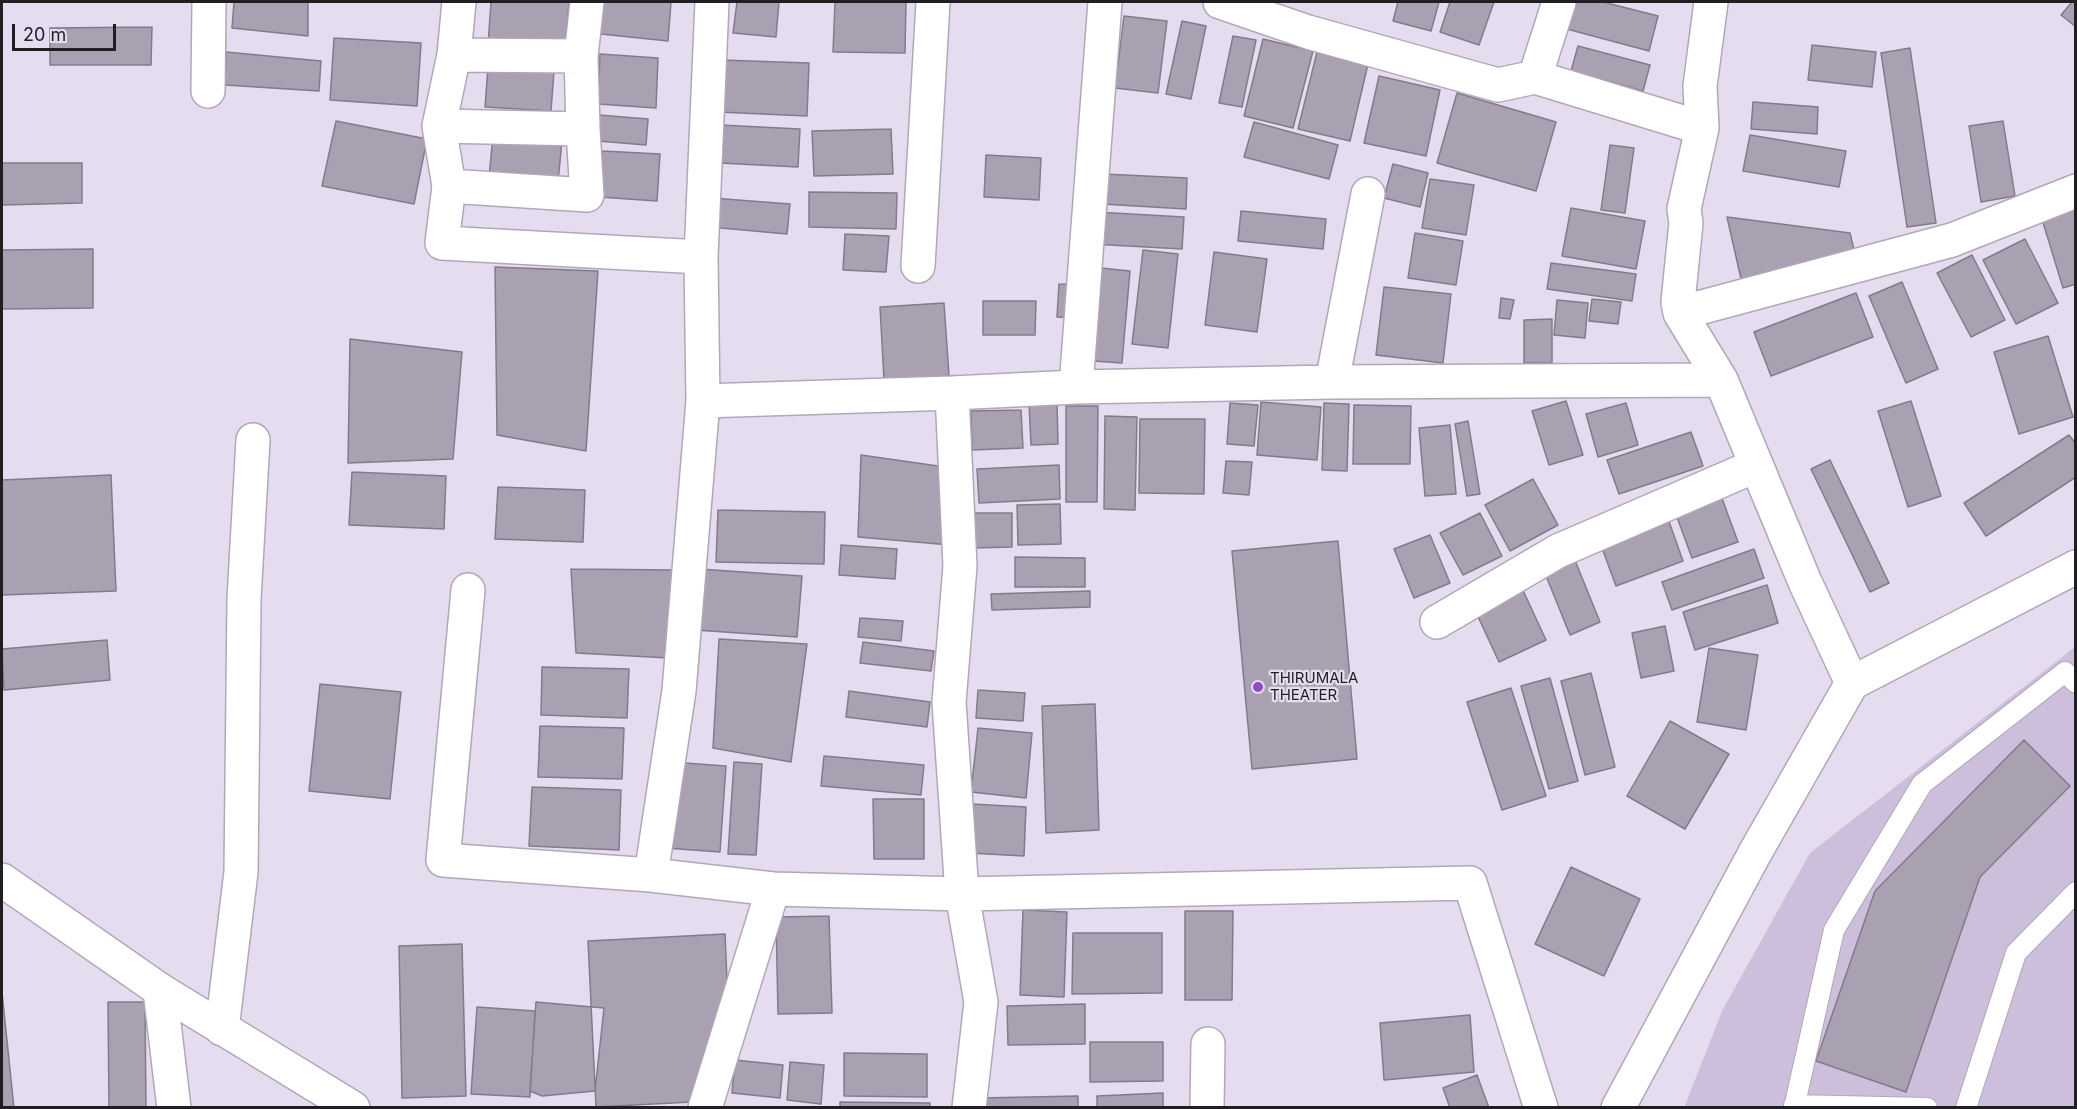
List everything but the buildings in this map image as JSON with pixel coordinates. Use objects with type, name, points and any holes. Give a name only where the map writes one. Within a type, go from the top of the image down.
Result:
[{"type":"street","points":[[208,2],[208,91]]},
{"type":"street","points":[[459,2],[454,55],[439,126],[449,186],[442,243],[701,257]]},
{"type":"street","points":[[449,186],[587,195],[581,56],[588,2]]},
{"type":"street","points":[[651,875],[679,691],[703,401],[701,257],[712,2]]},
{"type":"street","points":[[918,266],[933,2]]},
{"type":"street","points":[[1076,387],[1105,2]]},
{"type":"street","points":[[1220,2],[1308,32],[1498,85],[1535,77],[1702,128]]},
{"type":"street","points":[[1535,77],[1558,2]]},
{"type":"street","points":[[1712,2],[1700,86],[1702,128],[1684,210],[1686,223],[1678,302],[1680,313],[1721,380],[1755,466],[1852,683]]},
{"type":"street","points":[[454,55],[581,56]]},
{"type":"street","points":[[439,126],[583,129]]},
{"type":"street","points":[[1680,313],[1952,240],[2076,191]]},
{"type":"street","points":[[1332,382],[1368,194]]},
{"type":"street","points":[[703,401],[1076,387],[1332,382],[1721,380]]},
{"type":"street","points":[[952,393],[960,566],[949,702],[963,894],[981,1002],[969,1107]]},
{"type":"street","points":[[222,1029],[241,872],[244,599],[253,440]]},
{"type":"street","points":[[1437,622],[1558,551],[1755,466]]},
{"type":"street","points":[[1618,1107],[1756,851],[1852,683],[2076,567]]},
{"type":"street","points":[[468,590],[443,860],[651,875],[773,889],[963,894],[1470,883],[1541,1107]]},
{"type":"street","points":[[2,880],[160,990],[353,1107]]},
{"type":"street","points":[[705,1107],[773,889]]},
{"type":"street","points":[[160,990],[174,1107]]},
{"type":"street","points":[[1207,1107],[1208,1044]]},
{"type":"lane","points":[[1927,1107],[1794,1106],[1834,930],[1922,784],[2065,672],[2076,683]]},
{"type":"lane","points":[[1966,1107],[2016,953],[2076,892]]},
{"type":"shaded area","points":[[2075,647],[2075,1107],[1684,1108],[1722,1011],[1810,853]]},
{"type":"place","name":"THIRUMALA THEATER","points":[[1258,687]]}]
